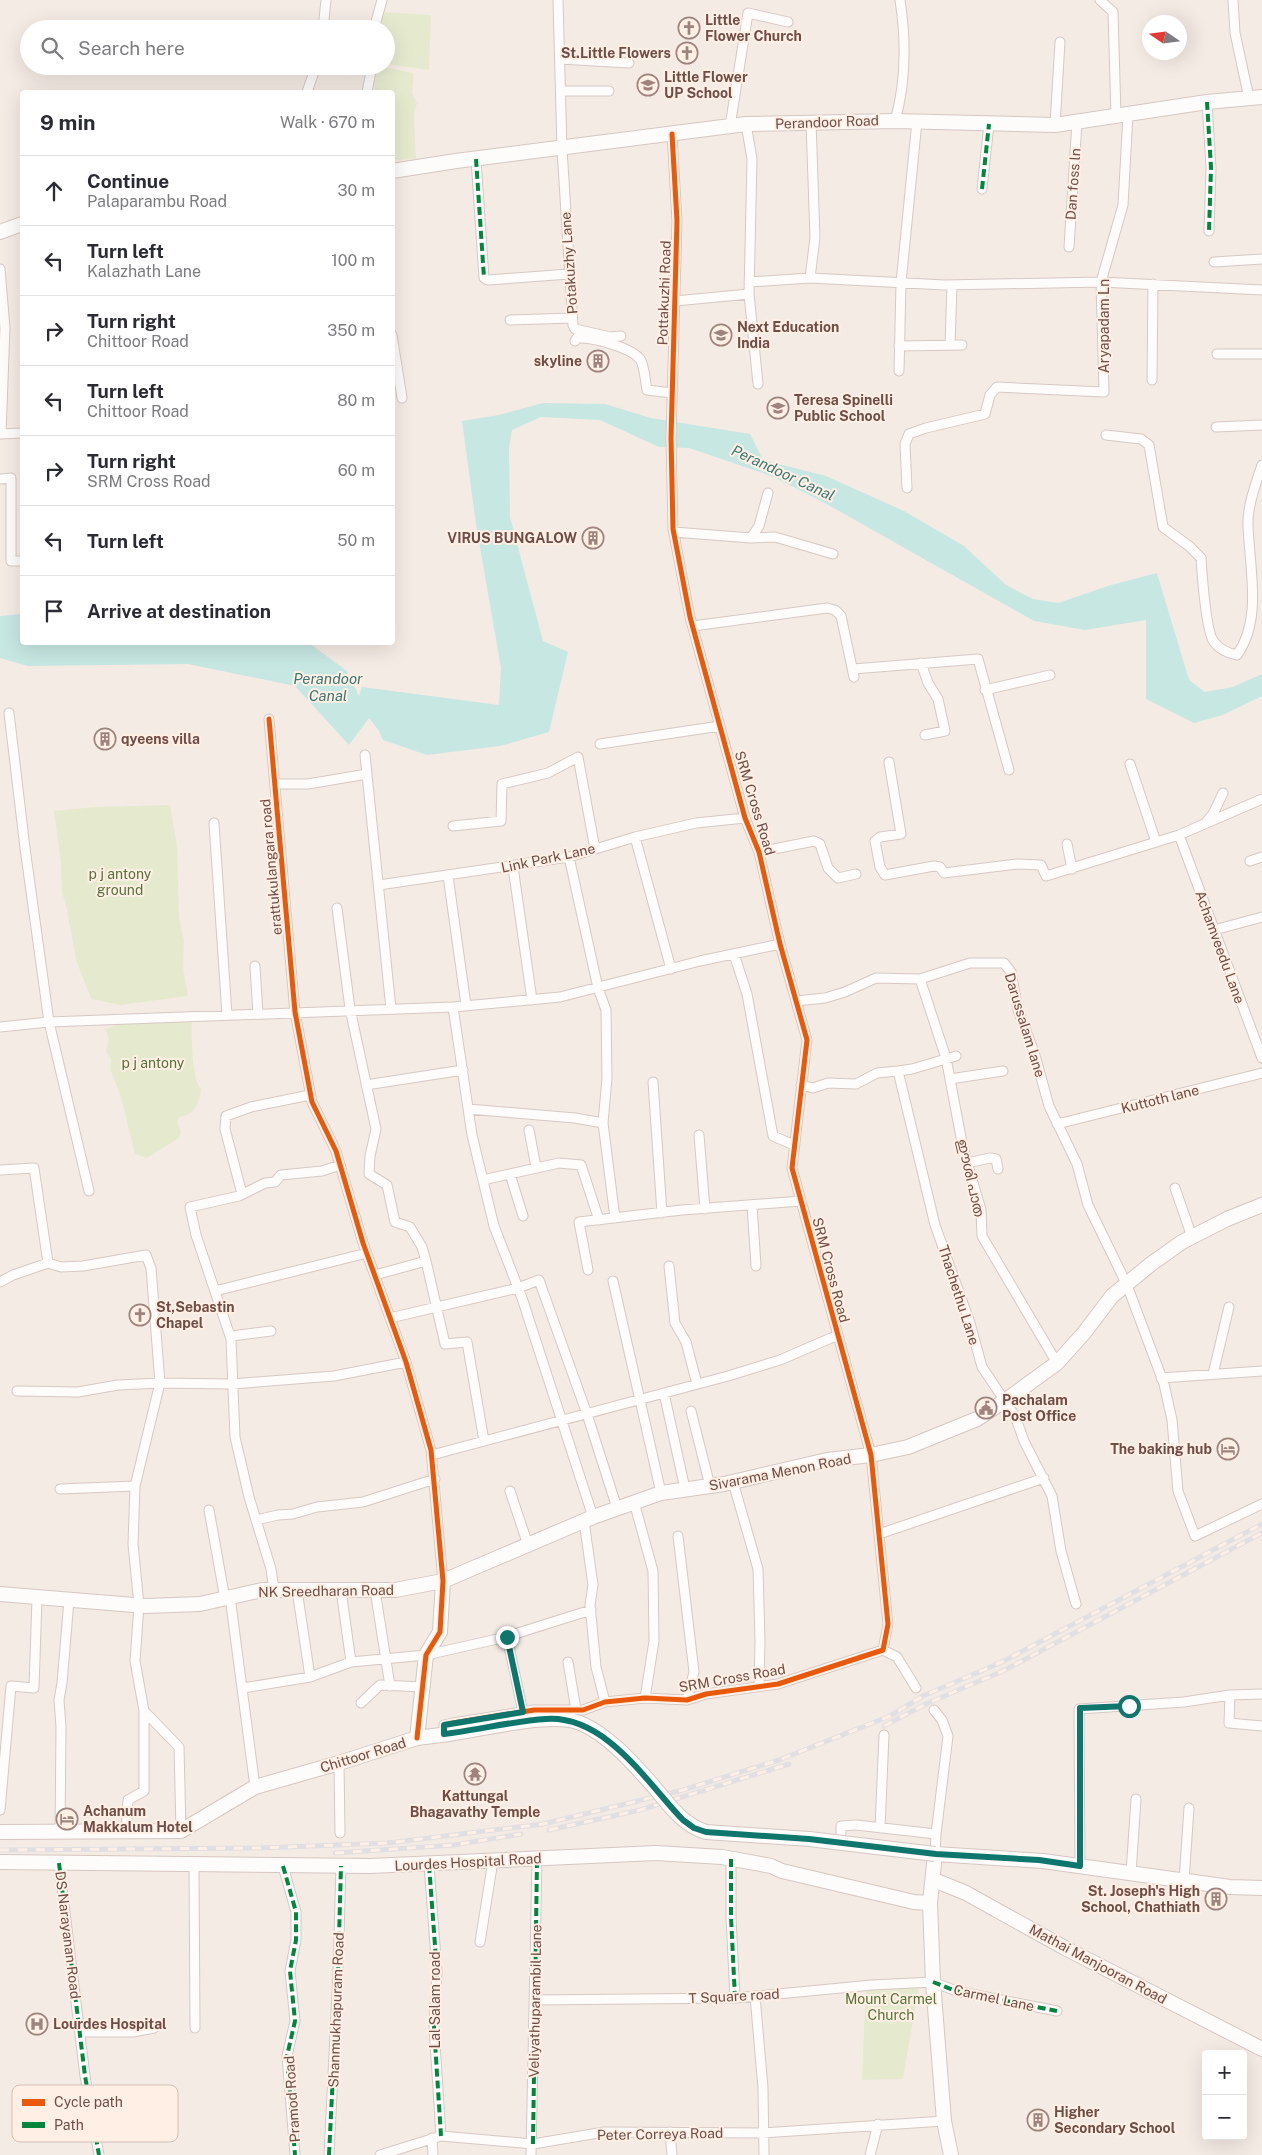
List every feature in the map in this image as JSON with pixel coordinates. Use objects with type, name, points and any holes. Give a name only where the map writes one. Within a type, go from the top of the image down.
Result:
[{"type":"street","points":[[325,20],[326,0]]},
{"type":"street","points":[[376,20],[382,0]]},
{"type":"street","name":"Potakuzhy Lane","points":[[558,0],[562,149],[572,318],[575,329],[610,337],[621,336]]},
{"type":"street","points":[[895,120],[901,98],[903,60],[903,20],[900,0]]},
{"type":"street","name":"Aryapadam Ln","points":[[907,488],[905,444],[909,434],[985,414],[990,395],[996,387],[1104,392],[1101,282],[1123,205],[1122,115],[1114,12],[1100,0]]},
{"type":"street","points":[[1233,0],[1235,33],[1255,97]]},
{"type":"street","points":[[730,126],[748,13],[788,22]]},
{"type":"street","points":[[1055,125],[1060,42]]},
{"type":"street","points":[[560,59],[629,63]]},
{"type":"street","points":[[308,90],[313,75]]},
{"type":"street","points":[[367,90],[370,75]]},
{"type":"street","points":[[561,91],[609,91]]},
{"type":"street","name":"Perandoor Road","points":[[395,171],[746,124],[895,120],[1055,125],[1207,102],[1255,97]]},
{"type":"street","points":[[1207,102],[1211,168],[1209,231]]},
{"type":"street","points":[[898,371],[901,283],[917,121]]},
{"type":"street","points":[[810,278],[815,238],[811,122]]},
{"type":"street","name":"Dan foss ln","points":[[1069,247],[1077,122]]},
{"type":"street","points":[[746,124],[752,158],[749,294],[758,384]]},
{"type":"street","points":[[982,189],[989,124]]},
{"type":"street","name":"Pottakuzhi Road","points":[[671,453],[677,221],[672,134]]},
{"type":"street","points":[[476,159],[484,278],[488,280],[569,274]]},
{"type":"street","points":[[0,232],[20,225]]},
{"type":"street","points":[[1214,262],[1262,259]]},
{"type":"street","points":[[0,269],[5,328],[1,434],[20,434]]},
{"type":"street","points":[[749,282],[810,278],[952,285],[1101,282],[1262,290]]},
{"type":"street","points":[[1152,380],[1153,284]]},
{"type":"street","points":[[950,345],[952,285]]},
{"type":"street","points":[[675,301],[749,294]]},
{"type":"street","points":[[510,320],[572,318]]},
{"type":"street","points":[[575,341],[577,338],[582,338],[625,350],[639,359],[647,390],[672,393]]},
{"type":"street","points":[[899,346],[962,345]]},
{"type":"street","points":[[395,354],[402,398]]},
{"type":"street","points":[[1217,354],[1262,354]]},
{"type":"street","points":[[1216,427],[1262,425]]},
{"type":"street","points":[[1106,435],[1141,439],[1149,445],[1163,527],[1189,546],[1201,558],[1202,583],[1212,640],[1225,652],[1237,655],[1249,646],[1257,634],[1260,615],[1256,566],[1248,525],[1256,484],[1262,465]]},
{"type":"street","name":"SRM Cross Road","points":[[447,1734],[444,1725],[523,1712],[583,1710],[605,1702],[645,1698],[687,1700],[706,1694],[778,1684],[883,1650],[888,1624],[871,1455],[792,1168],[807,1040],[780,944],[758,852],[746,818],[693,626],[674,532],[671,453]]},
{"type":"street","points":[[0,479],[11,478],[11,560],[20,561]]},
{"type":"street","points":[[751,538],[759,526],[768,494]]},
{"type":"street","points":[[674,532],[751,538],[775,537],[833,554]]},
{"type":"street","points":[[693,626],[827,608],[835,610],[841,616],[854,673],[922,663],[978,659],[985,690],[1009,770]]},
{"type":"street","points":[[922,663],[928,683],[938,699],[945,732],[925,735]]},
{"type":"street","points":[[985,690],[1050,675]]},
{"type":"street","points":[[9,712],[24,848],[49,1022],[89,1191]]},
{"type":"street","name":"erattukulangara road","points":[[269,719],[295,1012],[310,1095],[340,1165],[367,1253],[406,1362],[432,1455],[444,1581]]},
{"type":"street","points":[[600,744],[720,726]]},
{"type":"street","points":[[365,755],[391,1009]]},
{"type":"street","points":[[453,826],[501,820],[502,784],[548,773],[578,757],[595,849]]},
{"type":"street","points":[[889,762],[901,834],[880,838],[875,841],[880,867],[885,875],[934,866],[940,867],[944,873],[1016,864],[1041,865],[1046,876],[1179,835],[1262,799]]},
{"type":"street","points":[[1130,764],[1156,842]]},
{"type":"street","points":[[275,784],[308,784],[367,774]]},
{"type":"street","points":[[1205,823],[1213,814],[1223,793]]},
{"type":"street","name":"Link Park Lane","points":[[379,885],[569,857],[635,837],[696,823],[746,818]]},
{"type":"street","points":[[214,823],[227,1015]]},
{"type":"street","name":"Achamveedu Lane","points":[[1179,835],[1262,1058]]},
{"type":"street","points":[[635,837],[671,969]]},
{"type":"street","points":[[758,852],[814,841],[820,844],[828,868],[838,878],[856,874]]},
{"type":"street","points":[[1067,844],[1072,869]]},
{"type":"street","points":[[1250,861],[1262,856]]},
{"type":"street","points":[[569,857],[598,988],[606,1010],[607,1078],[603,1123],[615,1218]]},
{"type":"street","points":[[513,866],[532,1000]]},
{"type":"street","points":[[448,876],[466,1005]]},
{"type":"street","points":[[336,908],[350,1009],[376,1129],[370,1156],[369,1174],[387,1186],[395,1222],[410,1227],[422,1247],[446,1344],[467,1342],[484,1442]]},
{"type":"street","points":[[1214,930],[1262,917]]},
{"type":"street","points":[[0,1027],[49,1022],[350,1009],[391,1009],[532,1000],[560,997],[780,944]]},
{"type":"street","points":[[734,954],[747,994],[773,1136],[794,1145]]},
{"type":"street","name":"Darussalam lane","points":[[796,1002],[838,994],[876,978],[920,978],[970,963],[1004,963],[1012,972],[1018,1010],[1034,1052],[1049,1106],[1077,1164],[1088,1205],[1127,1285],[1161,1378],[1172,1420],[1178,1491],[1195,1536],[1262,1504]]},
{"type":"street","points":[[255,966],[258,1014]]},
{"type":"street","name":"ഈശി പാത","points":[[920,978],[946,1058],[967,1163],[980,1210],[982,1236],[1058,1363]]},
{"type":"street","points":[[453,1006],[468,1109],[494,1226],[518,1288],[562,1422],[588,1519],[592,1585],[591,1610],[596,1667],[605,1702]]},
{"type":"street","points":[[801,1085],[813,1088],[828,1084],[856,1084],[877,1073],[912,1069],[956,1056]]},
{"type":"street","points":[[366,1085],[463,1070]]},
{"type":"street","name":"Thachethu Lane","points":[[898,1070],[936,1225],[970,1323],[982,1367],[1006,1400],[1052,1496],[1061,1551],[1076,1604]]},
{"type":"street","points":[[950,1079],[1003,1071]]},
{"type":"street","name":"Kuttoth lane","points":[[1057,1124],[1262,1074]]},
{"type":"street","points":[[653,1082],[662,1212]]},
{"type":"street","points":[[242,1194],[225,1129],[226,1116],[251,1107],[310,1095]]},
{"type":"street","points":[[468,1109],[575,1118],[603,1123]]},
{"type":"street","points":[[529,1130],[536,1167]]},
{"type":"street","points":[[699,1135],[705,1208]]},
{"type":"street","points":[[967,1163],[990,1158],[996,1159],[998,1169]]},
{"type":"street","points":[[483,1180],[559,1163],[582,1165],[599,1220]]},
{"type":"street","points":[[274,1590],[271,1569],[256,1520],[235,1437],[230,1336],[196,1235],[190,1207],[206,1205],[242,1194],[265,1183],[275,1182],[281,1175],[322,1171],[340,1165]]},
{"type":"street","points":[[0,1170],[34,1168],[48,1263]]},
{"type":"street","points":[[510,1174],[523,1216]]},
{"type":"street","points":[[1176,1188],[1192,1237]]},
{"type":"street","points":[[588,1270],[579,1222],[662,1212],[801,1201]]},
{"type":"street","points":[[752,1205],[756,1266]]},
{"type":"street","name":"Sivarama Menon Road","points":[[444,1581],[588,1519],[661,1492],[733,1482],[827,1460],[871,1455],[908,1447],[977,1419],[1058,1363],[1112,1296],[1151,1264],[1192,1237],[1226,1219],[1262,1205]]},
{"type":"street","points":[[215,1291],[367,1253]]},
{"type":"street","points":[[0,1282],[13,1275],[48,1263],[60,1267],[83,1266],[146,1254],[151,1268],[160,1383],[135,1486],[133,1544],[139,1605],[135,1661],[144,1711],[144,1790],[128,1800],[126,1833]]},
{"type":"street","points":[[375,1275],[426,1261]]},
{"type":"street","points":[[669,1266],[675,1323],[686,1342],[698,1384]]},
{"type":"street","points":[[390,1318],[518,1288],[539,1280],[587,1414],[617,1508]]},
{"type":"street","points":[[613,1282],[661,1492]]},
{"type":"street","points":[[1213,1374],[1229,1307]]},
{"type":"street","points":[[230,1336],[271,1331]]},
{"type":"street","points":[[432,1455],[562,1422],[780,1360],[838,1335]]},
{"type":"street","points":[[17,1391],[78,1392],[118,1385],[160,1383],[232,1384],[334,1376],[406,1362]]},
{"type":"street","points":[[1161,1378],[1257,1372]]},
{"type":"street","points":[[664,1393],[684,1489]]},
{"type":"street","points":[[691,1410],[710,1486]]},
{"type":"street","points":[[879,1534],[1044,1478]]},
{"type":"street","points":[[256,1520],[293,1514],[317,1507],[363,1502],[434,1479]]},
{"type":"street","points":[[733,1482],[758,1569],[759,1686]]},
{"type":"street","points":[[60,1490],[135,1486]]},
{"type":"street","points":[[510,1490],[528,1545]]},
{"type":"street","points":[[634,1502],[654,1571],[654,1641],[645,1698]]},
{"type":"street","points":[[209,1510],[228,1598],[244,1688],[255,1787]]},
{"type":"street","points":[[678,1536],[694,1672],[687,1700]]},
{"type":"street","points":[[417,1738],[426,1655],[440,1632],[444,1581]]},
{"type":"street","name":"NK Sreedharan Road","points":[[0,1594],[139,1605],[200,1604],[262,1590],[395,1590],[444,1581]]},
{"type":"street","points":[[297,1590],[310,1677]]},
{"type":"street","points":[[341,1590],[352,1662]]},
{"type":"street","points":[[375,1590],[390,1686]]},
{"type":"street","points":[[0,1810],[11,1686],[34,1688],[37,1598]]},
{"type":"street","points":[[60,1832],[61,1727],[58,1700],[62,1683],[69,1600]]},
{"type":"street","points":[[244,1688],[310,1677],[352,1662],[426,1655],[507,1637],[591,1610]]},
{"type":"street","points":[[507,1637],[523,1712]]},
{"type":"street","points":[[883,1650],[897,1657],[916,1688]]},
{"type":"street","points":[[568,1662],[576,1710]]},
{"type":"street","points":[[361,1703],[380,1685],[423,1687]]},
{"type":"street","points":[[1080,1866],[1080,1708],[1184,1702],[1230,1695],[1262,1694]]},
{"type":"street","points":[[1230,1695],[1229,1723],[1262,1726]]},
{"type":"street","points":[[934,1710],[942,1720],[948,1736],[936,1834],[934,1880],[930,1903],[932,1982],[944,2121],[951,2155]]},
{"type":"street","points":[[144,1711],[179,1747],[181,1831]]},
{"type":"street","name":"Chittoor Road","points":[[0,1832],[126,1833],[181,1831],[255,1787],[339,1764],[417,1738],[547,1718],[572,1720],[597,1733],[628,1759],[677,1813],[694,1828],[706,1832],[809,1839],[936,1854],[1039,1860],[1230,1887],[1262,1888]]},
{"type":"street","points":[[880,1828],[884,1735]]},
{"type":"street","points":[[339,1764],[340,1833]]},
{"type":"street","points":[[1131,1873],[1136,1799]]},
{"type":"street","points":[[1184,1880],[1189,1808]]},
{"type":"street","points":[[841,1832],[841,1826],[848,1825],[936,1834]]},
{"type":"street","name":"Lourdes Hospital Road","points":[[0,1862],[282,1866],[429,1865],[656,1853],[731,1859],[771,1866],[782,1871],[914,1902],[930,1903]]},
{"type":"street","name":"Veliyathuparambil Lane","points":[[531,2155],[533,2144],[537,1859]]},
{"type":"street","points":[[731,1859],[731,1917],[735,1998]]},
{"type":"street","points":[[480,1942],[492,1861]]},
{"type":"street","name":"DS Narayanan Road","points":[[59,1863],[88,2085]]},
{"type":"street","points":[[194,1865],[196,2028]]},
{"type":"street","name":"Lal Salam road","points":[[429,1865],[437,1972],[434,2028],[436,2137],[433,2155]]},
{"type":"street","name":"Pramod Road","points":[[282,1866],[296,1912],[296,1940],[290,1972],[295,2021],[287,2056],[295,2155]]},
{"type":"street","name":"Shanmukhapuram Road","points":[[329,2155],[341,1866]]},
{"type":"street","name":"Mathai Manjooran Road","points":[[934,1880],[966,1893],[1065,1948],[1262,2050]]},
{"type":"street","name":"T Square road","points":[[534,2000],[735,1998],[872,1985],[932,1982]]},
{"type":"street","name":"Carmel Lane","points":[[932,1982],[956,1991],[1056,2011]]},
{"type":"street","points":[[755,1996],[762,2088],[764,2155]]},
{"type":"street","points":[[80,2032],[133,2032],[154,2028]]},
{"type":"street","name":"Peter Correya Road","points":[[380,2155],[436,2137],[533,2144],[604,2132],[762,2133],[944,2121]]},
{"type":"street","points":[[870,2155],[878,2124]]},
{"type":"street","points":[[670,2132],[672,2155]]},
{"type":"street","name":"DS Narayanan Road","points":[[96,2142],[98,2155]]},
{"type":"green space","points":[[383,12],[431,15],[429,70],[395,65],[395,20],[381,20]]},
{"type":"green space","points":[[395,69],[414,73],[412,93],[417,103],[414,115],[416,159],[395,160],[395,90],[374,90],[376,75],[395,75]]},
{"type":"green space","name":"p j antony ground","points":[[170,805],[177,845],[179,918],[184,940],[183,967],[188,996],[120,1005],[91,999],[76,960],[62,892],[61,864],[54,811],[95,807]]},
{"type":"green space","name":"p j antony","points":[[192,1021],[194,1067],[201,1088],[198,1103],[193,1110],[180,1117],[177,1122],[181,1132],[179,1138],[147,1158],[135,1154],[121,1097],[110,1069],[111,1060],[106,1051],[109,1039],[105,1029],[120,1024]]},
{"type":"green space","name":"Mount Carmel Church","points":[[920,1980],[903,2079],[862,2080],[866,1984]]},
{"type":"water","name":"Perandoor Canal","points":[[543,403],[605,404],[651,418],[750,434],[763,460],[826,476],[904,511],[964,546],[1006,585],[1033,599],[1058,603],[1111,585],[1157,573],[1189,680],[1205,692],[1233,687],[1262,674],[1262,696],[1223,715],[1194,723],[1146,699],[1146,620],[1085,630],[1034,621],[823,502],[774,477],[689,448],[659,447],[600,420],[541,417],[512,430],[509,448],[510,517],[543,641],[568,652],[549,732],[500,746],[427,755],[383,740],[369,718],[349,745],[295,686],[188,664],[28,666],[0,658],[0,616],[20,614],[20,645],[312,645],[347,671],[359,696],[362,687],[499,705],[501,668],[476,524],[462,421],[499,415]]},
{"type":"railway","points":[[0,1850],[260,1848],[388,1843],[543,1824],[683,1790],[779,1760],[890,1716],[923,1696],[1002,1662],[1262,1524]]},
{"type":"railway","points":[[884,1726],[928,1703],[1003,1671],[1262,1533]]},
{"type":"railway","points":[[549,1830],[640,1810],[789,1764]]},
{"type":"railway","points":[[335,1853],[454,1845],[521,1834]]},
{"type":"marked path","points":[[1207,102],[1211,168],[1209,231]]},
{"type":"marked path","points":[[982,189],[989,124]]},
{"type":"marked path","points":[[476,159],[484,278]]},
{"type":"marked path","points":[[533,2144],[537,1859]]},
{"type":"marked path","points":[[731,1859],[731,1917],[735,1998]]},
{"type":"marked path","points":[[59,1863],[87,2085]]},
{"type":"marked path","points":[[429,1865],[437,1972],[434,2027],[441,2136]]},
{"type":"marked path","points":[[283,1866],[296,1912],[296,1940],[290,1971],[295,2021],[287,2056],[295,2155]]},
{"type":"marked path","points":[[329,2155],[341,1866]]},
{"type":"marked path","points":[[933,1982],[956,1991],[1057,2011]]},
{"type":"marked path","points":[[97,2142],[99,2155]]},
{"type":"cycle path","points":[[444,1734],[444,1725],[534,1710],[583,1710],[605,1702],[645,1698],[687,1700],[706,1694],[778,1684],[883,1650],[888,1624],[871,1455],[792,1168],[807,1040],[780,944],[759,852],[745,818],[690,617],[673,529],[671,438],[677,221],[672,134]]},
{"type":"cycle path","points":[[269,719],[295,1012],[312,1102],[336,1151],[363,1243],[406,1362],[431,1450],[443,1581],[440,1632],[426,1655],[417,1738]]},
{"type":"place","name":"Little Flower Church","points":[[689,28]]},
{"type":"place","name":"St.Little Flowers","points":[[687,53]]},
{"type":"place","name":"Little Flower UP School","points":[[648,85]]},
{"type":"place","name":"Next Education India","points":[[721,335]]},
{"type":"place","name":"skyline","points":[[598,361]]},
{"type":"place","name":"Teresa Spinelli Public School","points":[[778,408]]},
{"type":"place","name":"VIRUS BUNGALOW","points":[[593,538]]},
{"type":"place","name":"qyeens villa","points":[[105,739]]},
{"type":"place","name":"St,Sebastin Chapel","points":[[140,1315]]},
{"type":"place","name":"Pachalam Post Office","points":[[986,1408]]},
{"type":"place","name":"The baking hub","points":[[1228,1449]]},
{"type":"place","name":"Kattungal Bhagavathy Temple","points":[[475,1774]]},
{"type":"place","name":"Achanum Makkalum Hotel","points":[[67,1819]]},
{"type":"place","name":"St. Joseph's High School, Chathiath","points":[[1216,1899]]},
{"type":"place","name":"Lourdes Hospital","points":[[37,2024]]},
{"type":"place","name":"Higher Secondary School","points":[[1038,2120]]},
{"type":"route","points":[[507,1637],[523,1712],[444,1725],[444,1734],[547,1718],[572,1720],[597,1733],[643,1774],[683,1820],[694,1828],[706,1832],[809,1839],[936,1854],[1039,1860],[1080,1866],[1080,1708],[1129,1706]]}]
